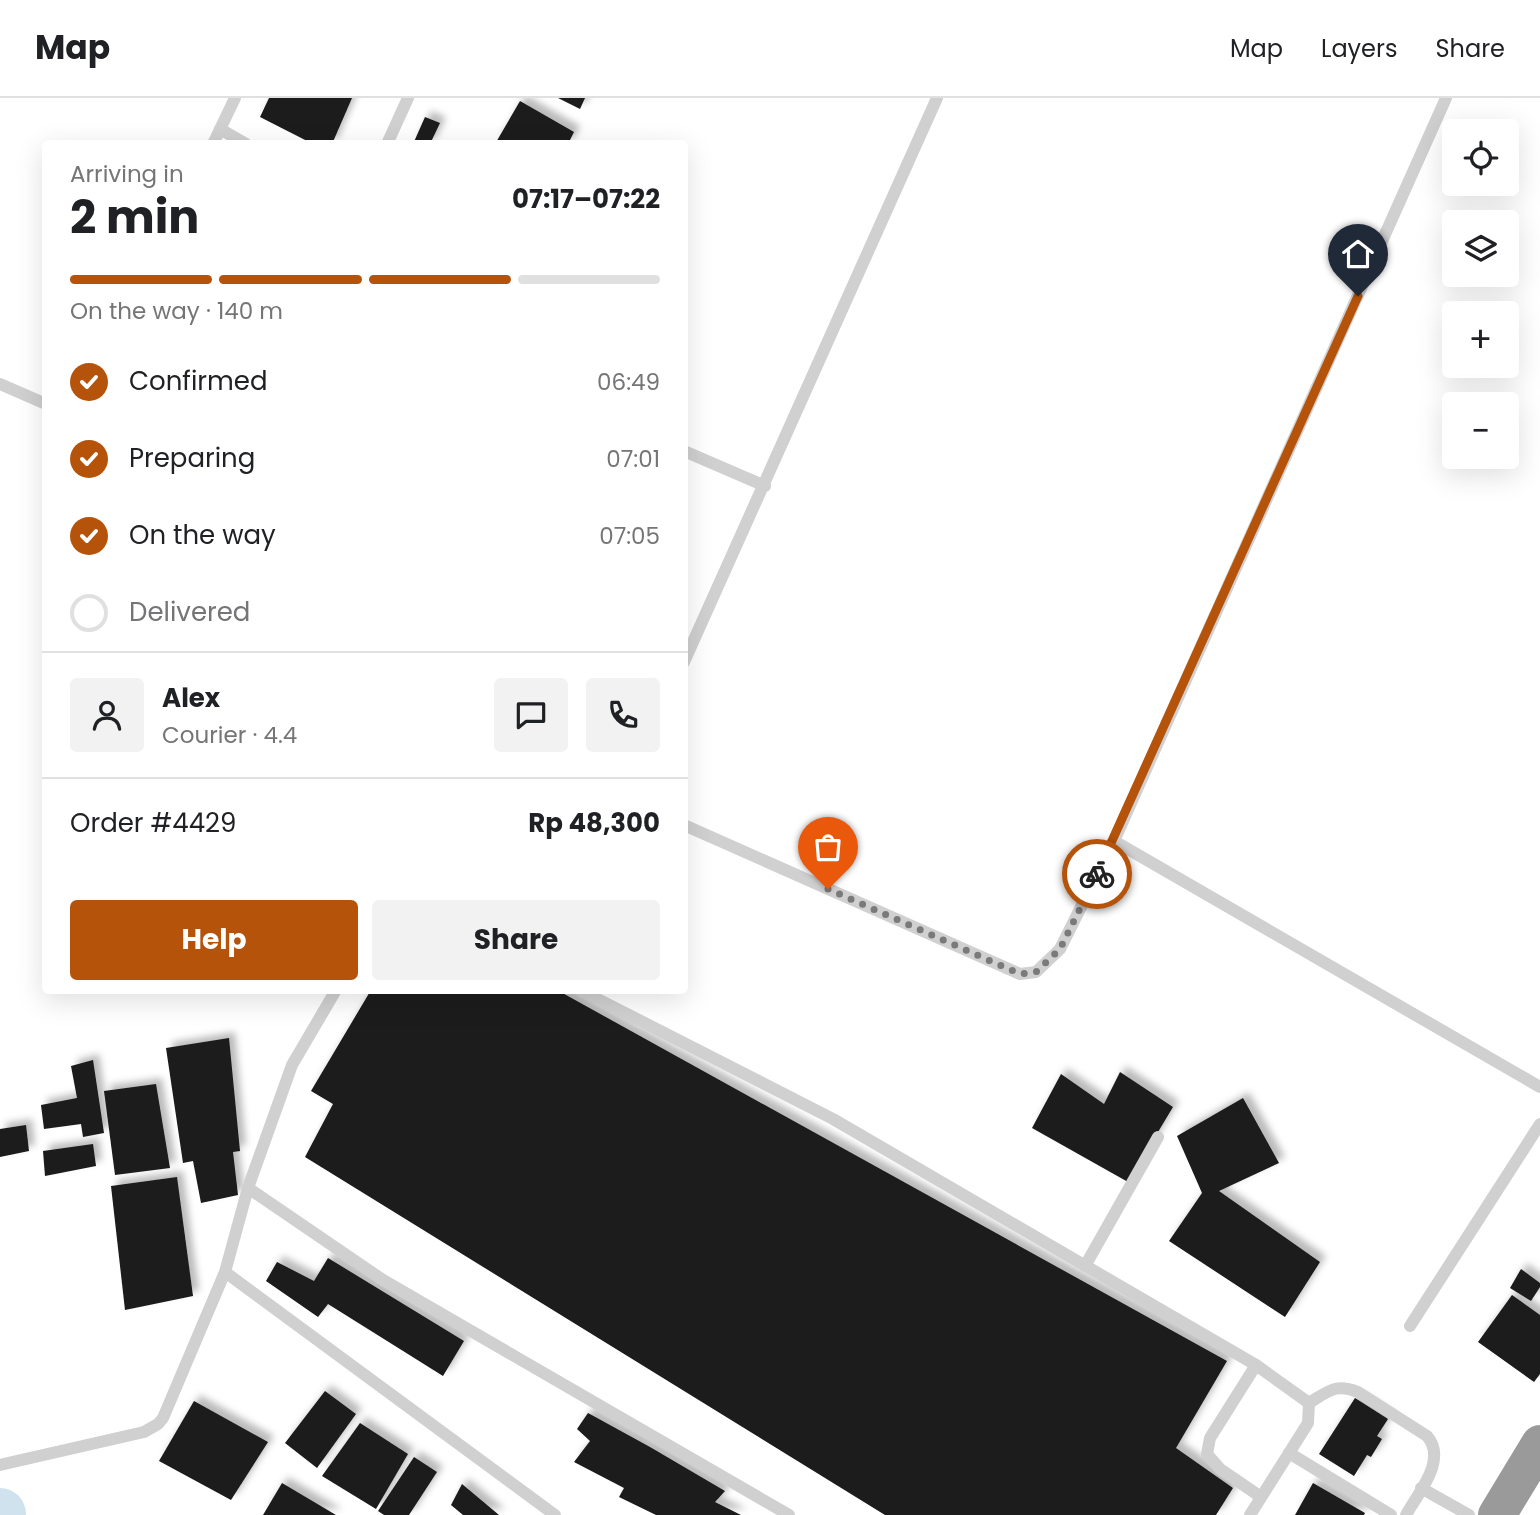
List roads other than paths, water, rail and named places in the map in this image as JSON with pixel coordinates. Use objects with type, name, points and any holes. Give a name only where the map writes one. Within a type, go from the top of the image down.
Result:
[{"type":"highway","points":[[1497,1515],[1540,1444]]},
{"type":"lane","points":[[215,140],[235,98]]},
{"type":"lane","points":[[389,140],[408,98]]},
{"type":"lane","points":[[688,653],[937,98]]},
{"type":"lane","points":[[688,827],[1020,974],[1036,972],[1060,949],[1114,841],[1446,98]]},
{"type":"lane","points":[[220,129],[239,140]]},
{"type":"lane","points":[[0,384],[42,402]]},
{"type":"lane","points":[[688,453],[765,486]]},
{"type":"lane","points":[[1114,841],[1540,1087]]},
{"type":"lane","points":[[0,1465],[144,1432],[163,1418],[225,1272],[248,1188],[292,1065],[334,994]]},
{"type":"lane","points":[[588,994],[833,1119],[1256,1365],[1309,1403]]},
{"type":"lane","points":[[1410,1326],[1540,1124]]},
{"type":"lane","points":[[1085,1266],[1158,1138]]},
{"type":"lane","points":[[248,1188],[383,1280],[789,1515]]},
{"type":"lane","points":[[225,1272],[555,1515]]},
{"type":"lane","points":[[1256,1365],[1210,1438],[1206,1454],[1220,1469],[1261,1497]]},
{"type":"lane","points":[[1309,1403],[1328,1391],[1346,1387],[1358,1392],[1433,1442],[1435,1461],[1406,1515]]},
{"type":"lane","points":[[1250,1515],[1308,1423],[1309,1403]]},
{"type":"lane","points":[[1289,1453],[1391,1515]]},
{"type":"lane","points":[[1421,1488],[1469,1515]]}]
